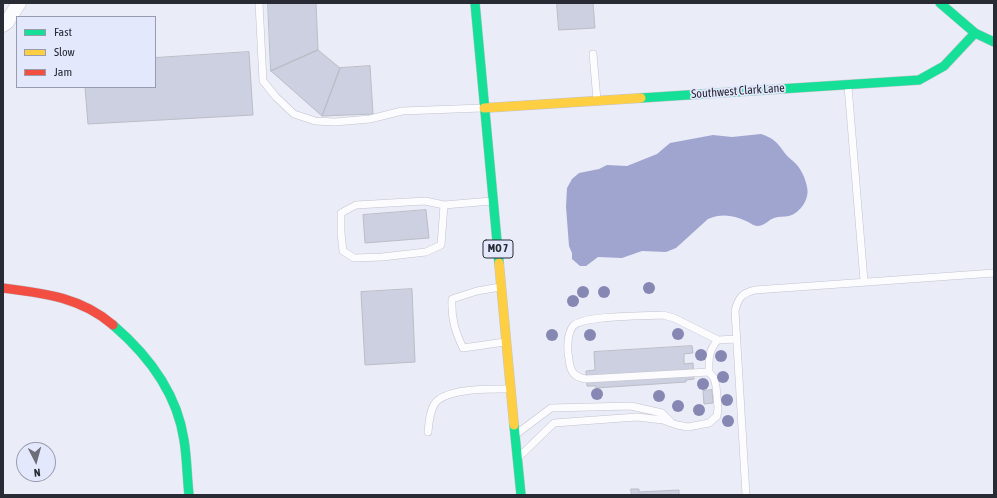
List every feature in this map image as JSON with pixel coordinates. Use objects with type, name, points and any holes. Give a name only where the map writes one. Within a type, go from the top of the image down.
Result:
[{"type":"street","points":[[3,25],[8,22],[19,3]]},
{"type":"street","name":"MO 7","points":[[475,3],[521,495]]},
{"type":"street","points":[[940,3],[975,33],[994,42]]},
{"type":"street","name":"Southwest Clark Lane","points":[[484,108],[919,80],[944,66],[975,33]]},
{"type":"street","points":[[3,288],[41,293],[72,300],[109,321],[146,356],[172,397],[184,437],[189,495]]},
{"type":"lane","points":[[259,3],[263,81],[276,97],[294,114],[315,121],[335,122],[370,119],[402,111],[484,108]]},
{"type":"lane","points":[[593,54],[597,100]]},
{"type":"lane","points":[[848,85],[864,281]]},
{"type":"lane","points":[[444,205],[441,245],[426,252],[382,257],[354,258],[343,251],[340,233],[341,213],[356,205],[425,201],[444,205],[493,200]]},
{"type":"lane","points":[[746,495],[735,311],[738,300],[745,293],[755,290],[994,272]]},
{"type":"lane","points":[[502,286],[476,291],[452,299],[451,312],[454,330],[463,348],[507,341]]},
{"type":"lane","points":[[709,372],[586,379],[579,378],[573,374],[570,367],[568,350],[572,327],[578,322],[591,319],[663,315],[674,318],[718,340],[736,339]]},
{"type":"lane","points":[[518,458],[554,423],[637,417],[664,420],[672,424],[688,427],[709,423],[716,416],[718,408],[714,378],[709,372],[710,348],[718,340]]},
{"type":"lane","points":[[428,432],[433,406],[439,399],[478,389],[512,389]]},
{"type":"lane","points":[[516,434],[551,408],[631,406],[662,414],[672,424]]},
{"type":"water","points":[[761,134],[773,139],[796,164],[804,176],[808,192],[806,201],[797,212],[789,216],[774,218],[762,225],[757,226],[732,216],[723,215],[713,217],[708,219],[676,248],[666,252],[642,251],[622,258],[598,257],[586,266],[580,266],[572,259],[572,253],[569,246],[566,207],[567,188],[572,179],[579,173],[599,169],[607,165],[627,166],[657,154],[670,143],[713,135],[732,137]]},
{"type":"building","points":[[268,3],[316,3],[318,50],[271,71]]},
{"type":"building","points":[[557,3],[593,3],[595,28],[559,30]]},
{"type":"building","points":[[318,50],[340,68],[322,116],[271,71]]},
{"type":"building","points":[[249,52],[253,115],[88,124],[85,88],[156,88],[156,58]]},
{"type":"building","points":[[370,66],[373,114],[322,116],[340,68]]},
{"type":"building","points":[[426,210],[429,238],[365,243],[363,215]]},
{"type":"building","points":[[412,289],[415,362],[365,365],[361,292]]},
{"type":"building","points":[[692,346],[693,353],[684,354],[684,364],[693,363],[694,379],[686,380],[686,382],[596,388],[596,386],[587,386],[586,371],[595,370],[594,352]]},
{"type":"building","points":[[712,390],[713,403],[704,404],[703,391]]},
{"type":"building","points":[[631,489],[639,489],[639,492],[679,490],[679,495],[632,495]]},
{"type":"traffic: fast","points":[[475,3],[499,263]]},
{"type":"traffic: fast","points":[[940,3],[975,33],[994,42]]},
{"type":"traffic: fast","points":[[641,98],[919,80],[944,66],[975,33]]},
{"type":"traffic: fast","points":[[113,325],[149,362],[168,391],[175,406],[184,440],[189,495]]},
{"type":"traffic: fast","points":[[514,425],[521,495]]},
{"type":"traffic: slow","points":[[484,108],[641,98]]},
{"type":"traffic: slow","points":[[499,263],[514,425]]},
{"type":"traffic: jam","points":[[3,288],[33,292],[75,302],[88,308],[113,325]]}]
